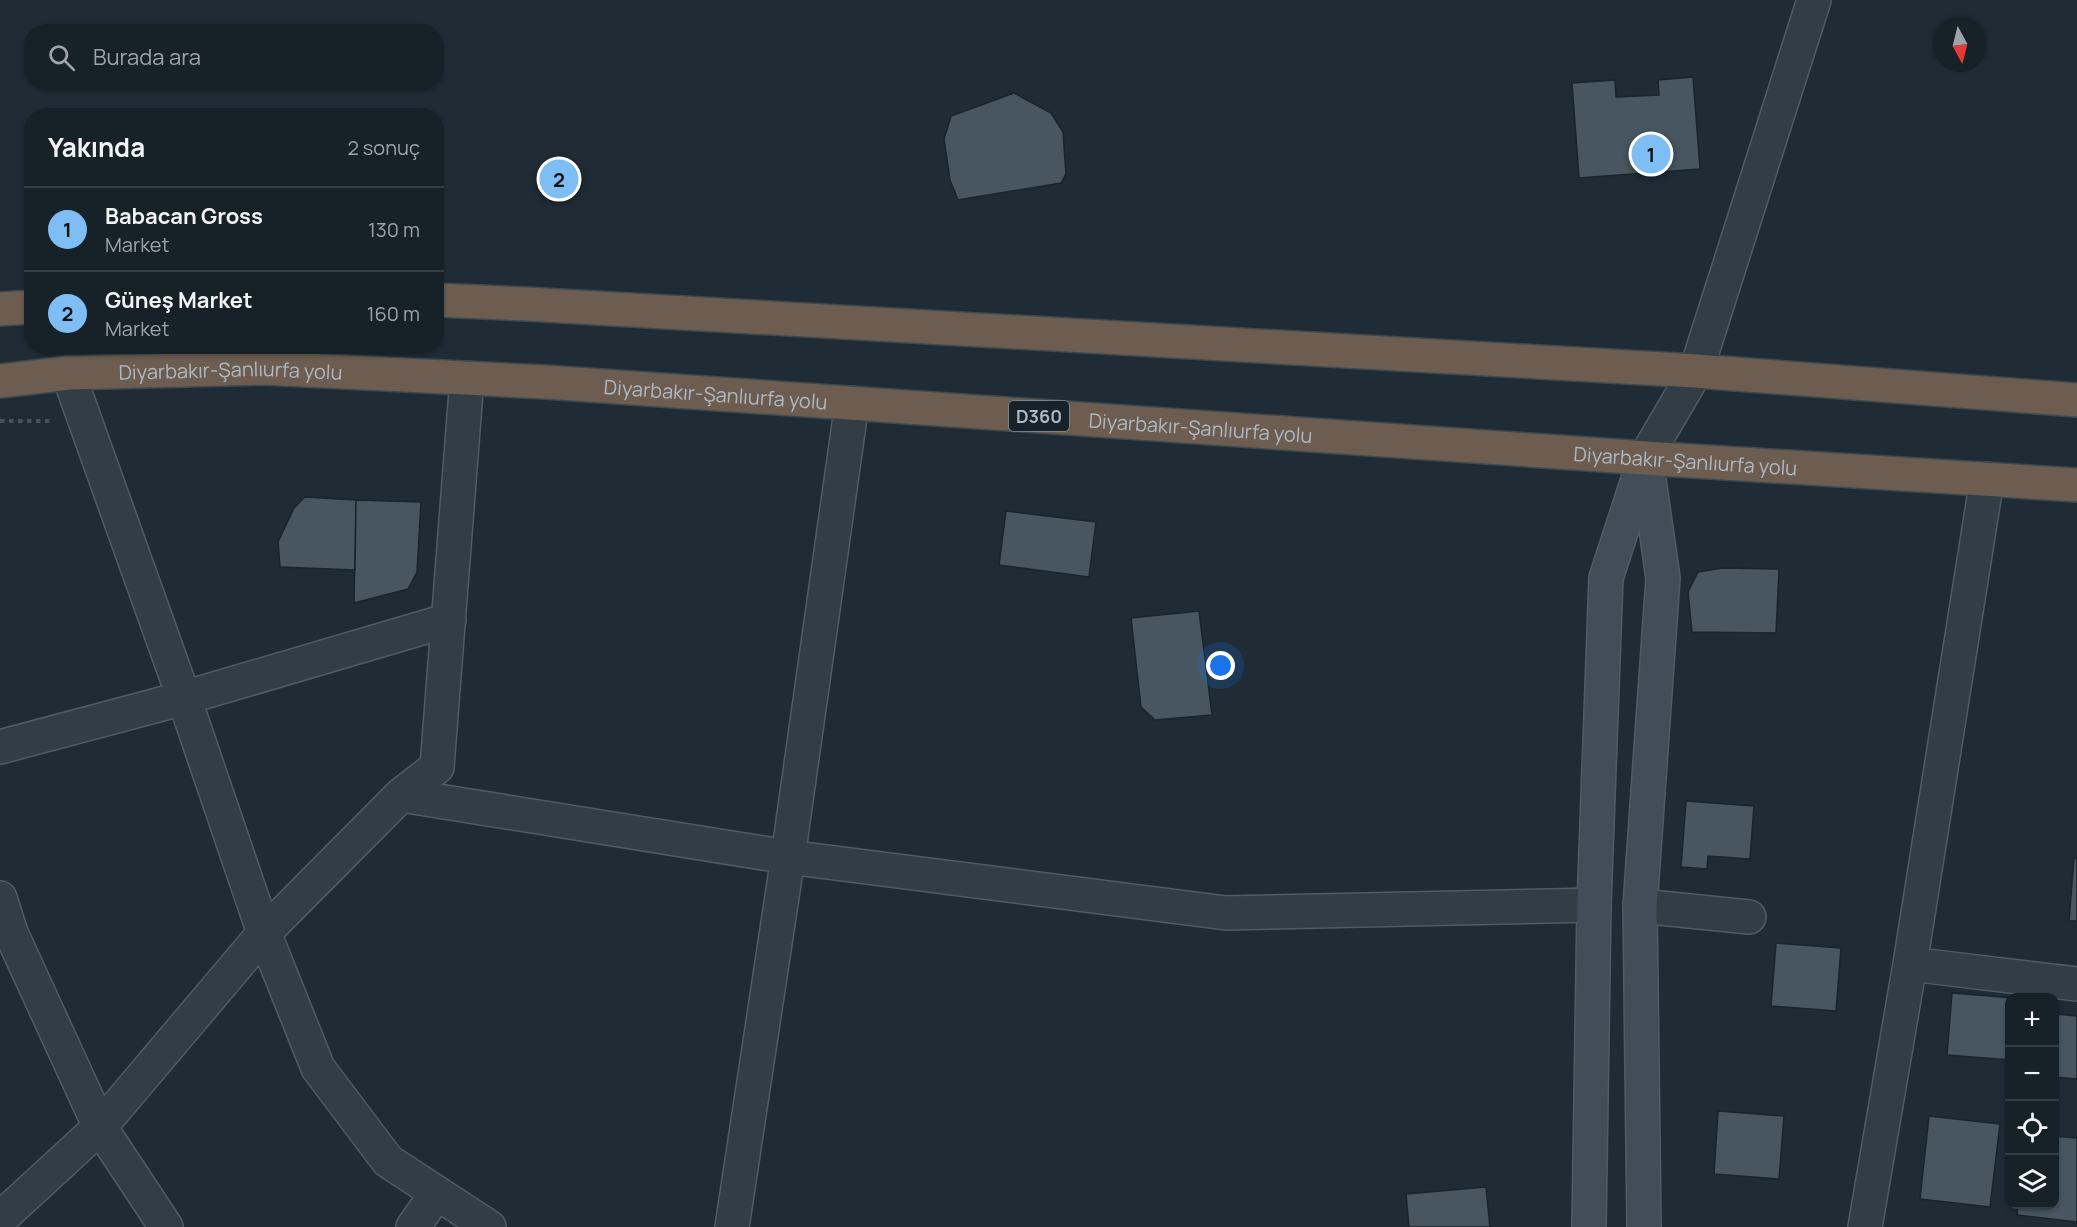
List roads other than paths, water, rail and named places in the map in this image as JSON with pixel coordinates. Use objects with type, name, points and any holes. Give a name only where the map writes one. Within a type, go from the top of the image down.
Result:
[{"type":"highway","points":[[444,300],[1696,371],[2077,400]]},
{"type":"highway","name":"Diyarbakır-Şanlıurfa yolu","points":[[0,381],[68,373],[264,368],[467,378],[2077,485]]},
{"type":"street","points":[[1588,1227],[1594,905],[1606,578],[1646,458],[1696,371],[1814,0]]},
{"type":"street","points":[[68,373],[184,698],[264,933],[318,1068],[388,1161],[489,1227]]},
{"type":"street","points":[[0,1219],[100,1127],[264,933],[401,795],[437,767],[467,378]]},
{"type":"street","points":[[732,1227],[788,857],[852,403]]},
{"type":"street","points":[[1644,1227],[1640,906],[1663,578],[1646,458]]},
{"type":"street","points":[[1865,1227],[1910,964],[1987,479]]},
{"type":"street","points":[[0,747],[184,698],[449,620]]},
{"type":"street","points":[[401,795],[788,857],[1226,913],[1594,905]]},
{"type":"street","points":[[0,898],[12,933],[100,1127],[166,1227]]},
{"type":"street","points":[[1640,906],[1749,917]]},
{"type":"street","points":[[1910,964],[2077,984]]},
{"type":"street","points":[[412,1227],[437,1193]]},
{"type":"place","name":"Babacan Gross","points":[[1651,154]]},
{"type":"place","name":"Güneş Market","points":[[559,179]]}]
